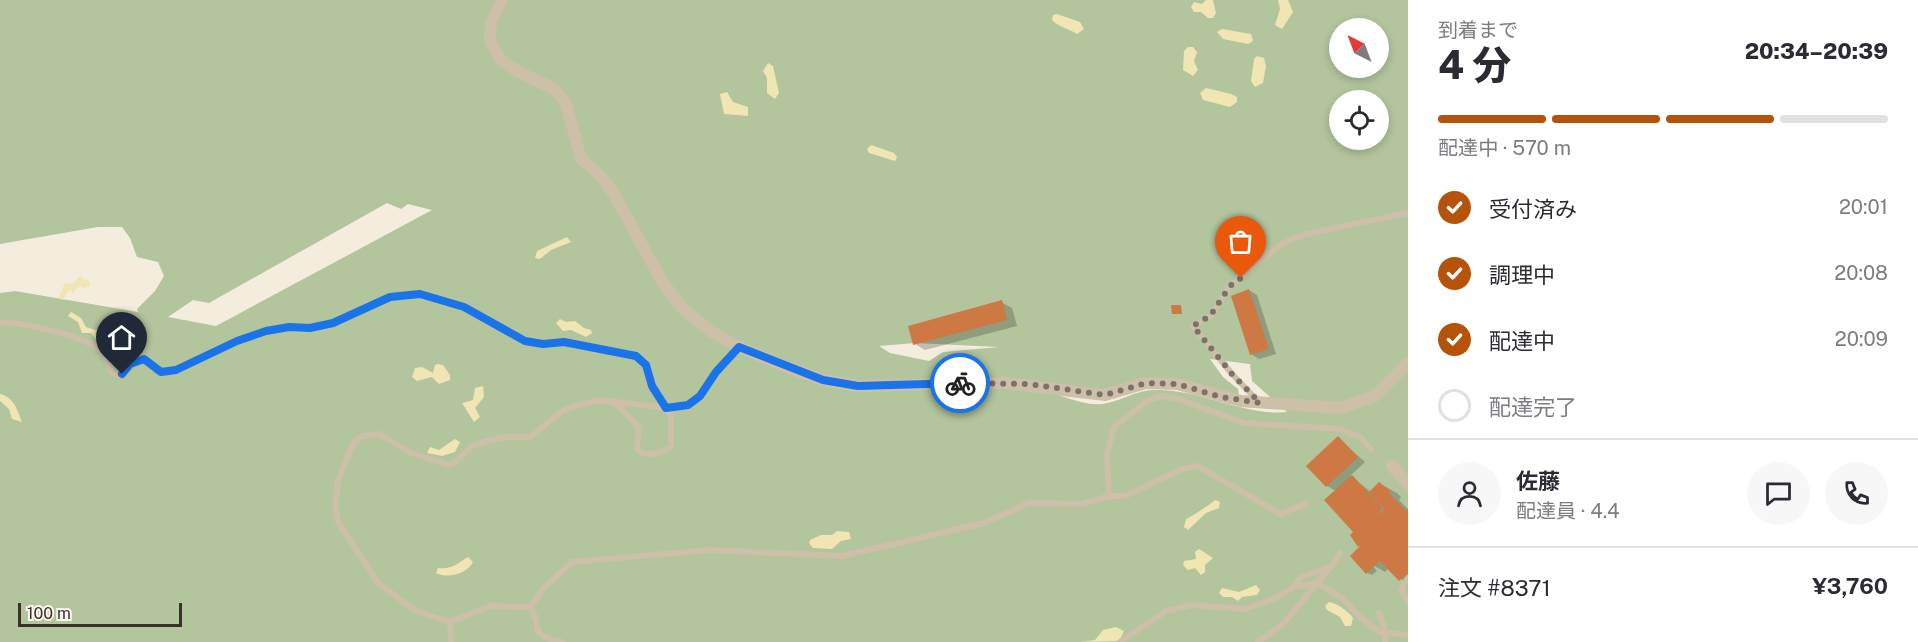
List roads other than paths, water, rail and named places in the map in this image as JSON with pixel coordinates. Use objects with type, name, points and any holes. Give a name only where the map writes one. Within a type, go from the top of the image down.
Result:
[{"type":"street","points":[[502,0],[491,22],[490,41],[501,60],[514,70],[554,89],[566,103],[581,159],[600,175],[614,194],[663,283],[682,309],[739,347],[823,380],[858,386],[1003,383],[1105,395],[1146,383],[1169,390],[1260,403],[1340,408],[1375,396],[1408,363]]},
{"type":"street","points":[[1392,466],[1408,484]]},
{"type":"lane","points":[[1260,403],[1232,374],[1193,326],[1210,316],[1230,286],[1283,243],[1306,234],[1408,213]]},
{"type":"lane","points":[[0,323],[24,324],[87,344],[104,354],[112,372],[118,375],[130,364],[144,359],[161,372],[176,370],[237,341],[266,331],[289,327],[310,328],[333,323],[390,297],[420,294],[464,307],[525,341],[543,344],[564,342],[636,356],[646,365],[652,386],[671,416],[671,447],[653,455],[638,449],[639,428],[633,419],[610,401]]},
{"type":"lane","points":[[530,607],[490,606],[450,622],[416,611],[379,584],[346,538],[338,522],[335,505],[338,481],[354,442],[363,436],[379,434],[411,453],[449,465],[456,462],[472,446],[494,438],[530,437],[564,410],[599,400],[666,408],[688,405],[700,396],[716,372],[739,347]]},
{"type":"lane","points":[[1109,496],[1107,455],[1114,427],[1148,400],[1169,390],[1244,423],[1340,429],[1360,437],[1371,449]]},
{"type":"lane","points":[[530,607],[543,589],[572,562],[710,550],[842,556],[975,525],[1029,502],[1083,504],[1109,496],[1125,496],[1182,470],[1198,466],[1280,513],[1305,504]]},
{"type":"lane","points":[[1258,642],[1283,624],[1340,553]]},
{"type":"lane","points":[[1292,588],[1301,577],[1310,572],[1331,567]]},
{"type":"lane","points":[[1408,578],[1401,589],[1408,602]]},
{"type":"lane","points":[[1120,642],[1166,611],[1192,605],[1244,609],[1272,600],[1292,588],[1317,583],[1342,598],[1360,618],[1383,632],[1408,635]]},
{"type":"lane","points":[[530,607],[536,630],[541,637],[562,642]]},
{"type":"lane","points":[[1379,613],[1385,642]]},
{"type":"lane","points":[[450,622],[451,642]]}]
